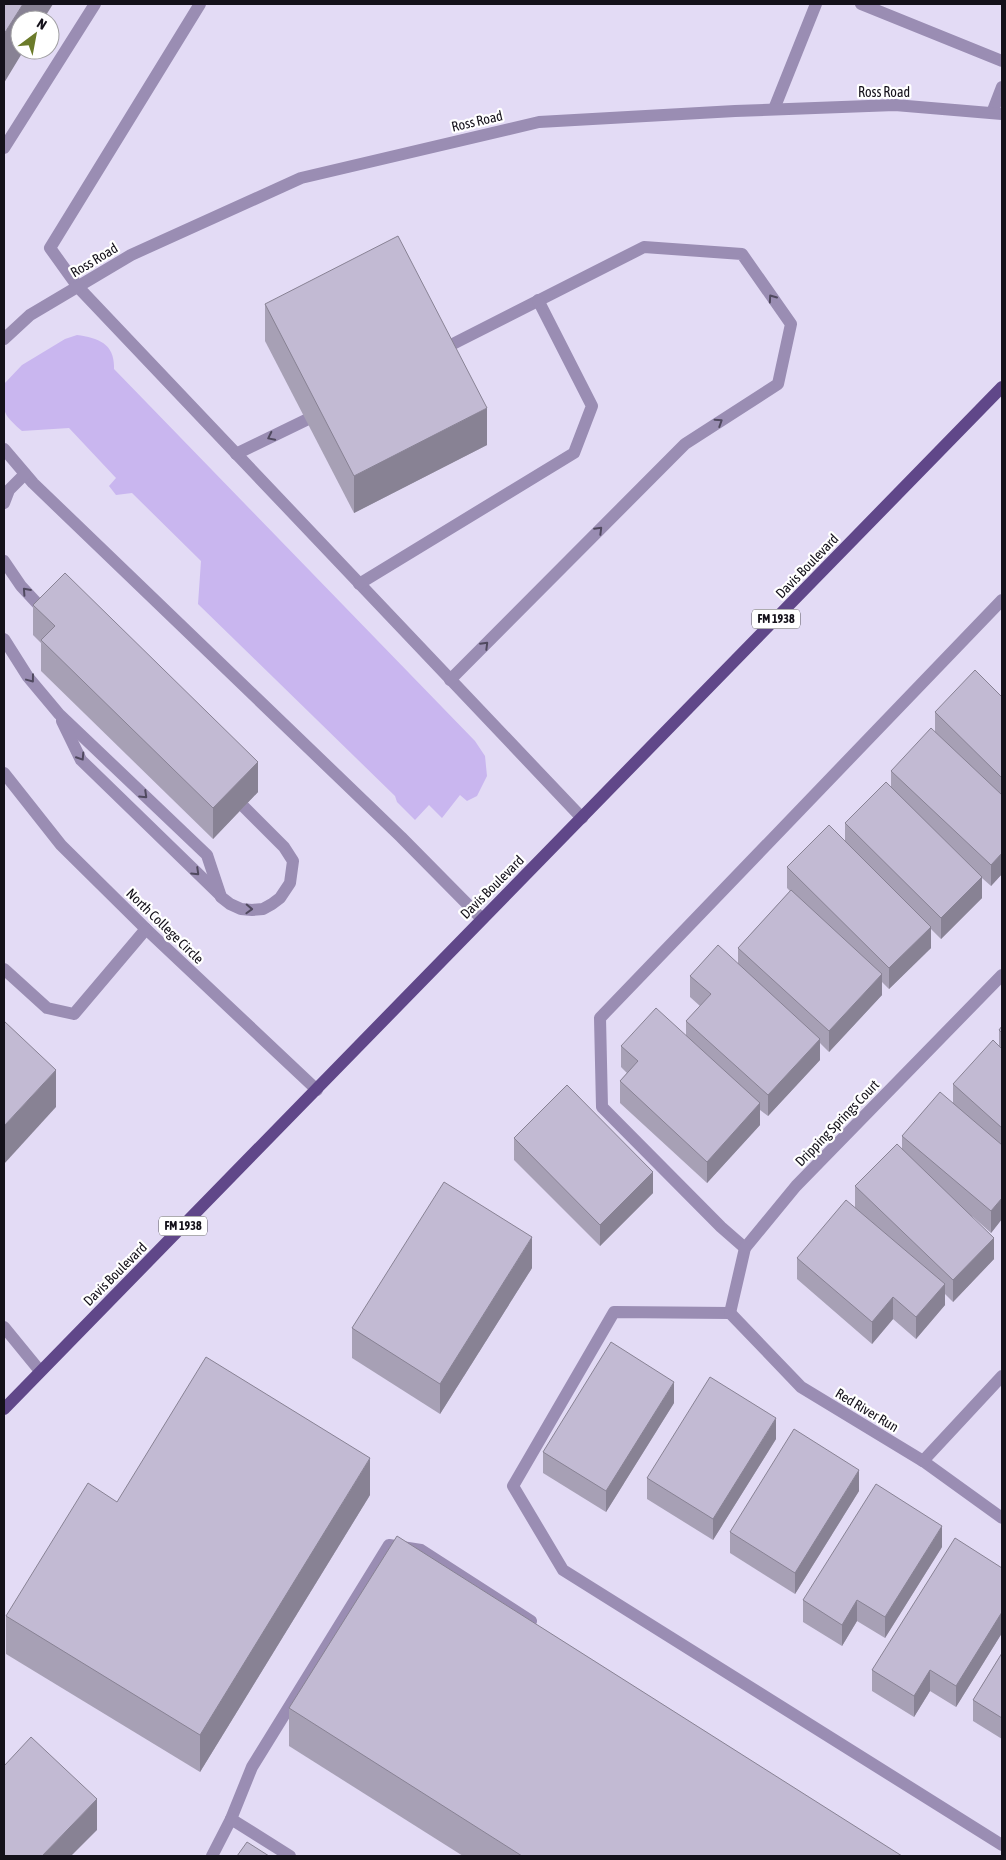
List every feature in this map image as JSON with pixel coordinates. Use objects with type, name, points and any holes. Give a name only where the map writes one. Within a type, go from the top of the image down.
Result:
[{"type":"main road","name":"Davis Boulevard","points":[[4,1409],[1002,387]]},
{"type":"street","points":[[4,148],[95,4]]},
{"type":"street","points":[[200,4],[50,248],[78,287],[582,818]]},
{"type":"street","points":[[774,110],[816,4]]},
{"type":"street","points":[[861,4],[1002,61]]},
{"type":"street","points":[[997,113],[1002,87]]},
{"type":"street","name":"Ross Road","points":[[4,339],[30,315],[131,255],[301,178],[539,122],[894,105],[997,113]]},
{"type":"street","points":[[438,351],[644,247],[742,254],[791,324],[778,384],[685,444],[450,680]]},
{"type":"street","points":[[359,584],[574,453],[592,406],[538,300]]},
{"type":"street","points":[[236,454],[306,420]]},
{"type":"street","points":[[4,449],[25,474],[401,837],[482,919]]},
{"type":"street","points":[[4,502],[10,490],[25,474]]},
{"type":"street","points":[[4,561],[21,586],[51,618]]},
{"type":"street","points":[[745,1248],[721,1227],[602,1108],[600,1018],[1002,600]]},
{"type":"street","points":[[4,639],[28,677],[59,714],[207,855],[222,897]]},
{"type":"street","points":[[59,714],[81,760],[222,897],[230,904],[241,909],[264,909],[280,898],[290,883],[293,861],[284,847],[244,807]]},
{"type":"street","name":"North College Circle","points":[[4,773],[61,845],[146,929],[317,1090]]},
{"type":"street","points":[[4,969],[47,1008],[74,1014],[146,929]]},
{"type":"street","name":"Dripping Springs Court","points":[[730,1313],[745,1248],[796,1186],[1002,975]]},
{"type":"street","points":[[730,1313],[614,1312],[513,1486],[563,1570],[1002,1845]]},
{"type":"street","name":"Red River Run","points":[[730,1313],[800,1387],[923,1461],[1002,1518]]},
{"type":"street","points":[[4,1327],[40,1371]]},
{"type":"street","points":[[923,1461],[1002,1376]]},
{"type":"street","points":[[212,1856],[231,1819],[252,1767],[390,1545],[421,1550],[538,1626]]},
{"type":"street","points":[[231,1819],[290,1856]]},
{"type":"shaded area","points":[[77,335],[99,340],[109,348],[114,360],[114,369],[475,741],[485,756],[487,776],[477,796],[467,801],[460,795],[442,818],[429,805],[415,820],[397,802],[395,796],[198,604],[201,561],[132,493],[116,495],[109,486],[116,478],[69,428],[22,431],[10,420],[4,406],[4,384],[22,365],[65,339]]},
{"type":"building","points":[[4,4],[23,4],[19,10],[10,10],[10,25],[4,34]]},
{"type":"building","points":[[398,236],[487,408],[354,476],[265,304]]},
{"type":"building","points":[[65,573],[258,762],[213,808],[41,640],[55,626],[33,605]]},
{"type":"building","points":[[975,670],[1002,697],[1002,778],[935,712]]},
{"type":"building","points":[[931,728],[1002,795],[1002,853],[991,865],[891,771]]},
{"type":"building","points":[[886,782],[982,877],[941,918],[845,823]]},
{"type":"building","points":[[829,825],[931,927],[889,968],[787,867]]},
{"type":"building","points":[[791,890],[882,974],[829,1031],[738,948]]},
{"type":"building","points":[[718,945],[820,1039],[768,1095],[686,1021],[711,994],[690,976]]},
{"type":"building","points":[[656,1008],[760,1103],[707,1162],[620,1081],[638,1061],[621,1046]]},
{"type":"building","points":[[4,1021],[56,1070],[4,1126]]},
{"type":"building","points":[[993,1040],[1002,1049],[1002,1128],[953,1084]]},
{"type":"building","points":[[567,1085],[653,1172],[600,1225],[514,1138]]},
{"type":"building","points":[[940,1092],[1002,1145],[1002,1198],[991,1211],[902,1136]]},
{"type":"building","points":[[897,1144],[994,1238],[953,1280],[855,1186]]},
{"type":"building","points":[[444,1182],[532,1237],[440,1384],[352,1328]]},
{"type":"building","points":[[846,1200],[945,1284],[916,1317],[893,1297],[872,1322],[797,1258]]},
{"type":"building","points":[[611,1342],[674,1382],[606,1491],[543,1452]]},
{"type":"building","points":[[206,1357],[370,1458],[200,1735],[6,1616],[88,1483],[117,1502]]},
{"type":"building","points":[[710,1377],[776,1418],[713,1519],[647,1478]]},
{"type":"building","points":[[794,1429],[859,1470],[795,1573],[730,1532]]},
{"type":"building","points":[[876,1484],[942,1526],[885,1617],[857,1600],[842,1625],[803,1600]]},
{"type":"building","points":[[397,1536],[902,1856],[522,1856],[289,1708]]},
{"type":"building","points":[[955,1538],[1002,1568],[1002,1612],[956,1686],[930,1670],[914,1696],[872,1670]]},
{"type":"building","points":[[1002,1653],[1002,1718],[973,1700]]},
{"type":"building","points":[[31,1737],[97,1799],[42,1856],[4,1856],[4,1766]]},
{"type":"building","points":[[247,1842],[269,1856],[237,1856]]}]
